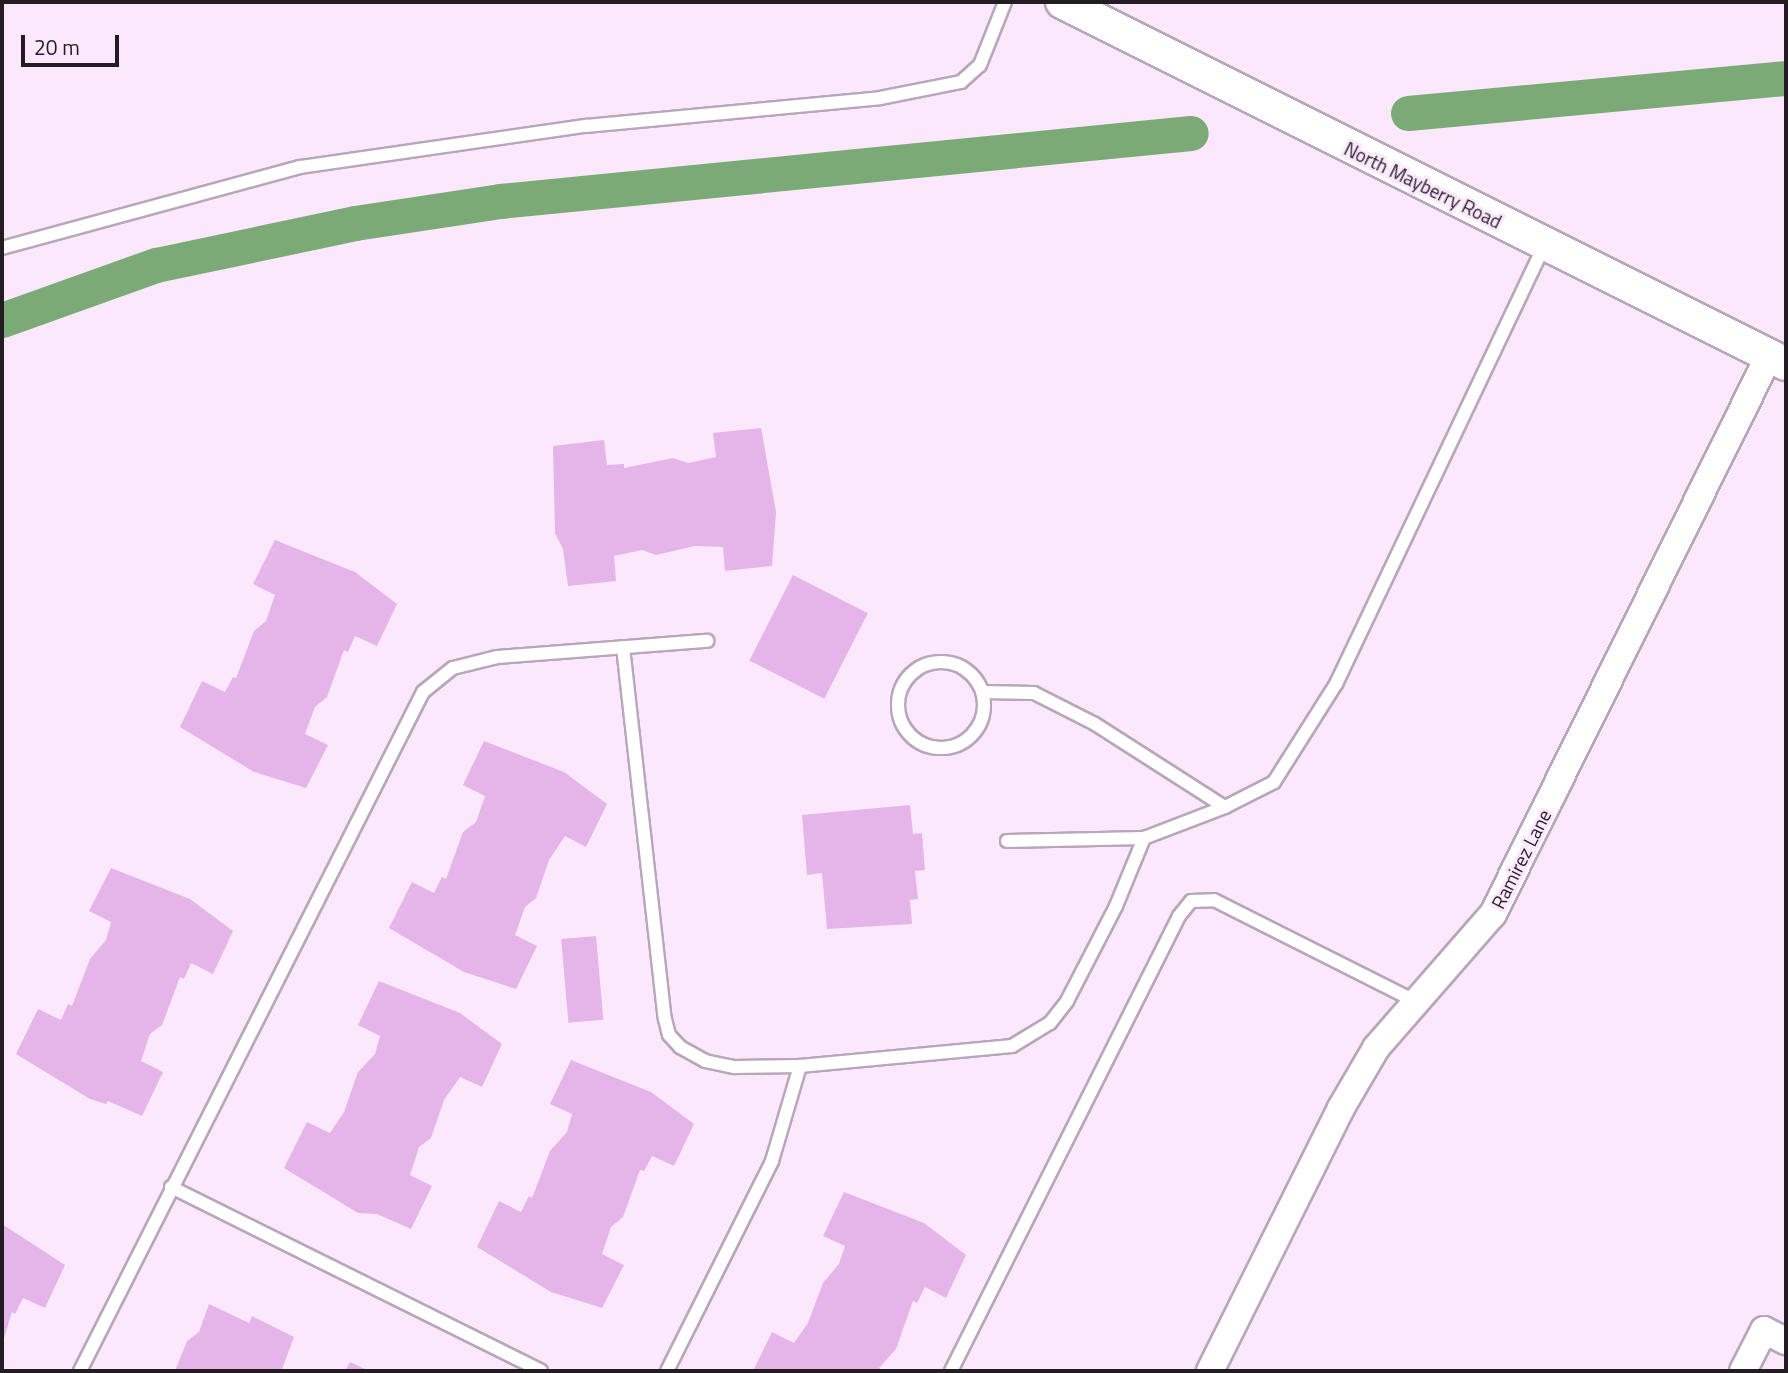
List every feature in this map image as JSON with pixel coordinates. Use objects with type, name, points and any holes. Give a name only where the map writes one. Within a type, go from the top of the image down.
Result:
[{"type":"street","name":"North Mayberry Road","points":[[1062,2],[1778,360]]},
{"type":"street","name":"Ramirez Lane","points":[[1210,1371],[1341,1108],[1376,1048],[1493,914],[1778,360]]},
{"type":"street","points":[[1744,1371],[1775,1335]]},
{"type":"lane","points":[[2,248],[132,209],[300,167],[586,126],[880,98],[961,82],[980,65],[1005,2]]},
{"type":"lane","points":[[1007,841],[1144,838],[1225,807],[1274,782],[1336,684],[1545,245]]},
{"type":"lane","points":[[80,1371],[423,692],[453,668],[478,661],[707,641]]},
{"type":"lane","points":[[623,647],[669,1035],[691,1056],[719,1065],[800,1066],[1012,1046],[1032,1036],[1067,1001],[1116,906],[1144,838]]},
{"type":"lane","points":[[936,661],[965,668],[983,692],[982,719],[966,740],[954,746],[927,746],[905,729],[900,717],[901,688],[916,670],[936,661]]},
{"type":"lane","points":[[983,692],[1034,692],[1095,724],[1225,807]]},
{"type":"lane","points":[[951,1371],[1179,916],[1191,901],[1214,900],[1415,1001]]},
{"type":"lane","points":[[667,1371],[772,1161],[800,1066]]},
{"type":"lane","points":[[171,1187],[541,1371]]},
{"type":"building","points":[[761,428],[776,512],[772,566],[725,571],[723,547],[695,546],[656,555],[642,550],[614,556],[616,581],[568,586],[563,549],[555,533],[553,446],[604,440],[607,465],[624,464],[624,468],[673,458],[688,463],[716,457],[713,433]]},
{"type":"building","points":[[275,540],[355,572],[397,604],[377,646],[355,636],[348,652],[344,650],[327,697],[315,707],[305,734],[328,745],[306,788],[254,772],[180,727],[202,681],[225,692],[233,677],[236,678],[254,631],[266,621],[275,595],[253,584]]},
{"type":"building","points":[[793,575],[868,613],[824,699],[749,661]]},
{"type":"building","points":[[484,741],[564,772],[607,804],[586,847],[565,836],[549,860],[536,898],[525,907],[515,935],[537,946],[516,989],[464,972],[389,928],[412,882],[434,893],[442,877],[446,879],[463,832],[476,822],[485,796],[463,785]]},
{"type":"building","points":[[910,805],[913,834],[922,833],[925,870],[915,871],[918,899],[910,900],[912,924],[827,929],[822,873],[807,875],[802,815]]},
{"type":"building","points":[[111,868],[190,899],[233,931],[213,974],[191,963],[184,979],[180,977],[162,1025],[150,1034],[141,1061],[163,1072],[142,1116],[108,1101],[106,1104],[90,1099],[16,1054],[38,1009],[61,1020],[68,1004],[72,1006],[90,959],[106,940],[111,922],[89,911]]},
{"type":"building","points":[[596,936],[603,1020],[568,1023],[561,939]]},
{"type":"building","points":[[379,981],[460,1013],[502,1044],[482,1087],[460,1077],[444,1100],[431,1138],[419,1147],[410,1175],[432,1186],[411,1229],[377,1214],[358,1213],[284,1168],[307,1122],[330,1133],[344,1112],[358,1072],[375,1054],[380,1036],[358,1025]]},
{"type":"building","points":[[571,1060],[651,1092],[694,1124],[674,1166],[652,1156],[644,1171],[640,1170],[623,1217],[611,1227],[602,1254],[624,1265],[602,1308],[551,1292],[477,1247],[499,1201],[521,1212],[529,1196],[532,1198],[550,1151],[567,1132],[572,1114],[550,1104]]},
{"type":"building","points":[[844,1192],[924,1223],[966,1255],[946,1298],[925,1287],[917,1303],[913,1301],[896,1349],[879,1368],[885,1371],[753,1371],[772,1332],[794,1343],[808,1323],[823,1283],[839,1264],[845,1246],[823,1236]]},
{"type":"building","points":[[2,1224],[65,1265],[45,1308],[23,1298],[15,1314],[12,1312],[2,1345]]},
{"type":"building","points":[[209,1304],[249,1323],[252,1316],[294,1337],[282,1369],[286,1371],[175,1371],[187,1341],[199,1332]]},
{"type":"building","points":[[350,1362],[369,1371],[345,1371]]},
{"type":"waterway","points":[[1408,113],[1786,78]]},
{"type":"waterway","points":[[2,320],[156,265],[355,223],[500,201],[1191,133]]}]
